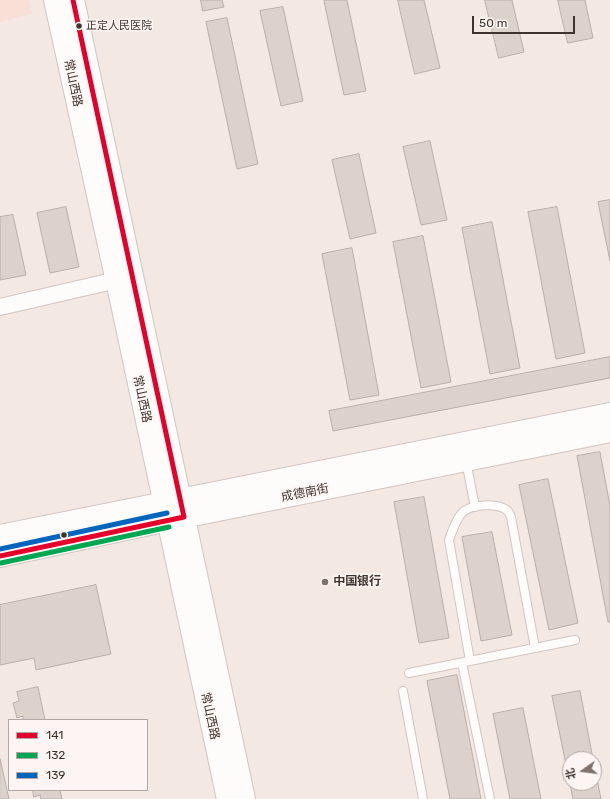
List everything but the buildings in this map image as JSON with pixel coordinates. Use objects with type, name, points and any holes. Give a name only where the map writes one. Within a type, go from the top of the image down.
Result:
[{"type":"main road","name":"常山西路","points":[[55,0],[117,280],[244,799]]},
{"type":"main road","name":"常山西路","points":[[73,0],[174,510],[228,799]]},
{"type":"main road","name":"成德南街","points":[[0,556],[174,510],[610,414]]},
{"type":"main road","name":"成德南街","points":[[0,536],[174,510],[466,460],[610,431]]},
{"type":"street","points":[[0,307],[117,280]]},
{"type":"lane","points":[[466,460],[475,508]]},
{"type":"lane","points":[[490,799],[466,662],[449,540],[456,522],[462,513],[488,504],[508,511],[511,517],[535,648]]},
{"type":"lane","points":[[409,673],[575,640]]},
{"type":"lane","points":[[403,691],[423,799]]},
{"type":"shaded area","points":[[0,0],[29,0],[32,14],[0,22]]},
{"type":"transit line","name":"141","points":[[0,556],[184,517],[73,0]]},
{"type":"transit line","name":"139","points":[[0,549],[167,513]]},
{"type":"transit line","name":"132","points":[[1,563],[169,527]]},
{"type":"place","name":"正定人民医院","points":[[79,26]]},
{"type":"place","name":"中国银行","points":[[325,582]]}]
